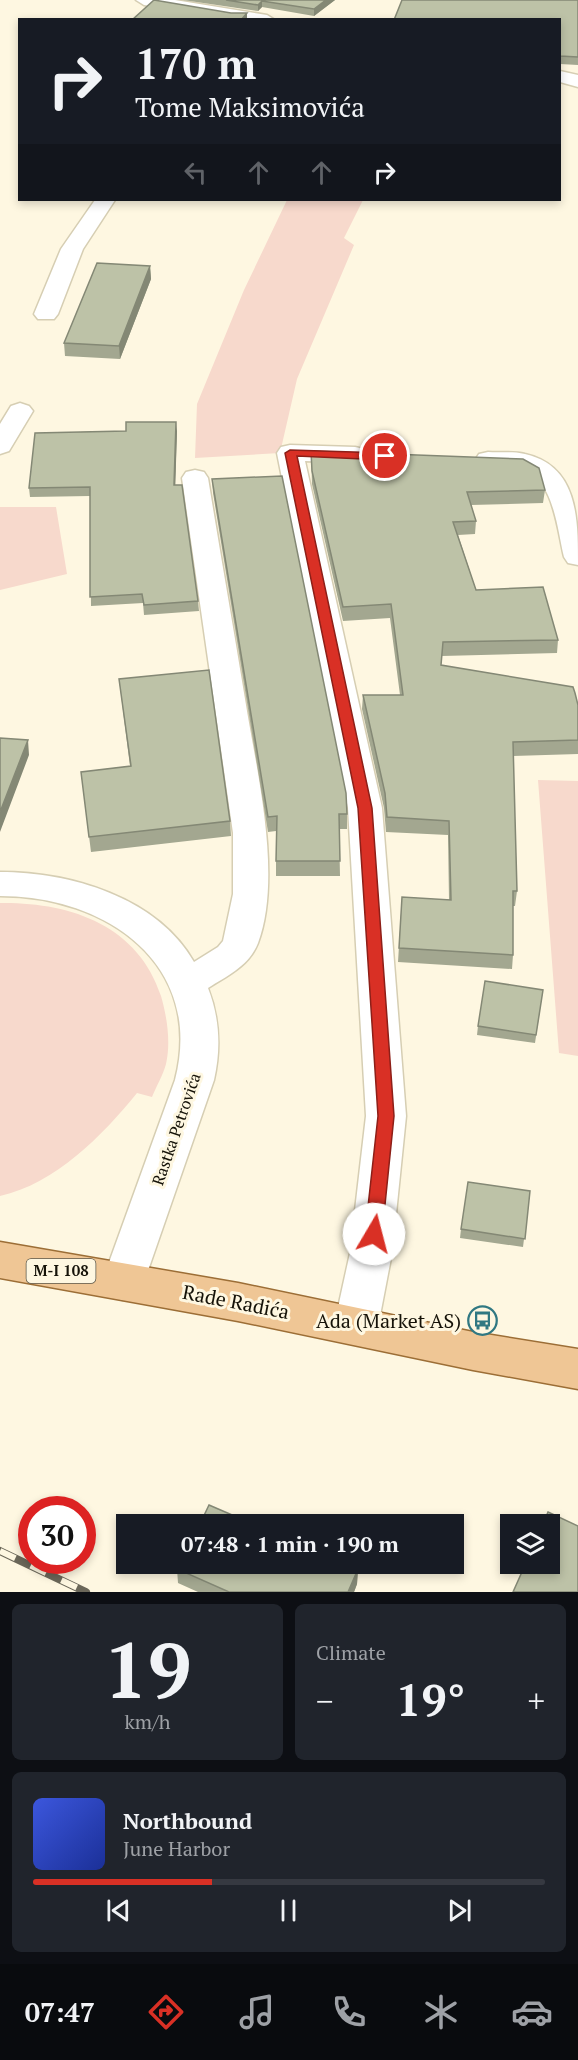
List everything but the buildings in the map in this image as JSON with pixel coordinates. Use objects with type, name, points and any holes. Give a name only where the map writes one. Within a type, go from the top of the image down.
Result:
[{"type":"main road","name":"Rade Radića","points":[[0,1260],[578,1369]]},
{"type":"street","points":[[144,0],[257,18]]},
{"type":"street","points":[[561,77],[578,81]]},
{"type":"street","points":[[46,314],[72,249],[104,201]]},
{"type":"street","points":[[0,446],[20,411]]},
{"type":"street","points":[[356,1326],[371,1253],[386,1116],[366,819],[290,453],[385,456]]},
{"type":"street","points":[[468,460],[526,462],[546,471],[558,487],[578,556]]},
{"type":"street","points":[[190,982],[231,956],[240,943],[250,894],[250,833],[195,478]]},
{"type":"street","name":"Rastka Petrovića","points":[[0,884],[49,886],[84,896],[117,911],[143,927],[170,952],[190,982],[200,1022],[197,1070],[123,1282]]},
{"type":"shaded area","points":[[287,201],[362,201],[344,238],[354,245],[297,379],[280,453],[195,458],[197,404],[244,290]]},
{"type":"shaded area","points":[[0,507],[56,507],[67,574],[0,590]]},
{"type":"shaded area","points":[[538,780],[578,781],[578,1056],[559,1053]]},
{"type":"shaded area","points":[[0,903],[51,907],[76,913],[98,922],[118,935],[136,951],[150,972],[161,996],[167,1021],[168,1038],[166,1064],[152,1097],[137,1093],[93,1141],[59,1169],[40,1181],[0,1196]]},
{"type":"railway","points":[[0,1551],[86,1592]]},
{"type":"place","name":"Ada (Market AS)","points":[[482,1321]]},
{"type":"route","points":[[374,1234],[386,1116],[365,808],[290,453],[385,456]]}]
